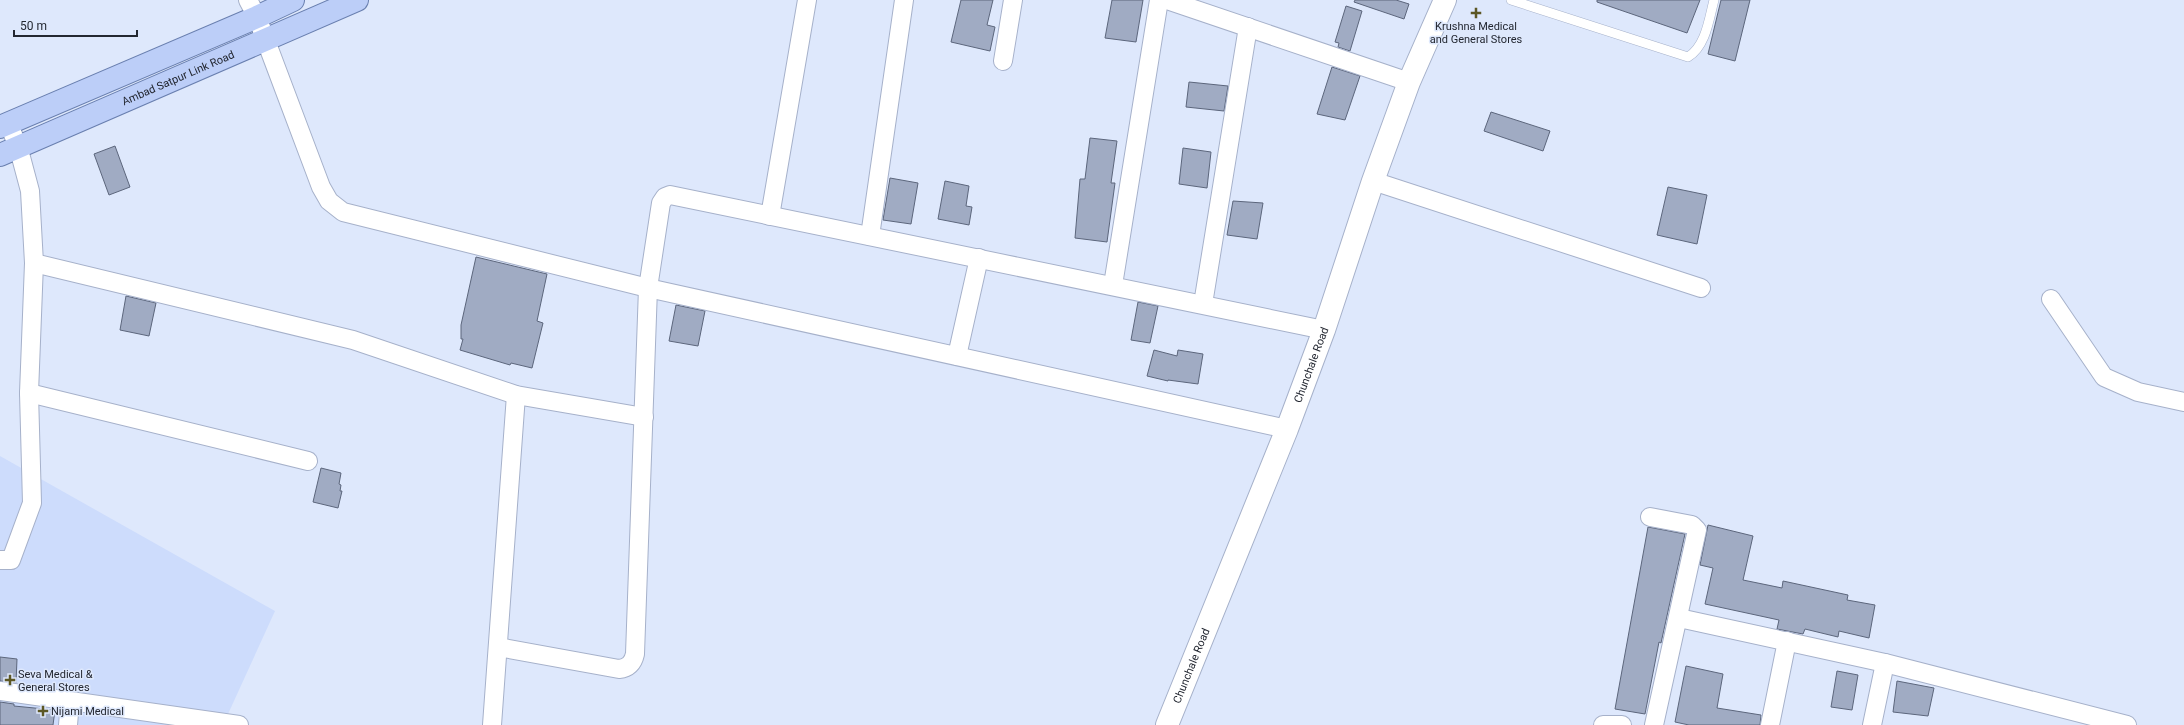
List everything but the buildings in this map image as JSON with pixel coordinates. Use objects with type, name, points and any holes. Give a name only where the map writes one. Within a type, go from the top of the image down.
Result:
[{"type":"main road","points":[[4,125],[252,9],[293,0]]},
{"type":"main road","name":"Ambad Satpur Link Road","points":[[9,150],[266,41],[357,0]]},
{"type":"street","points":[[770,216],[807,0]]},
{"type":"street","points":[[870,236],[904,0]]},
{"type":"street","points":[[1003,61],[1013,0]]},
{"type":"street","points":[[1113,285],[1160,0]]},
{"type":"street","points":[[1167,0],[1409,82]]},
{"type":"street","name":"Chunchale Road","points":[[1167,725],[1287,429],[1324,330],[1373,181],[1409,82],[1445,0]]},
{"type":"street","points":[[252,9],[266,41],[321,187],[330,201],[339,209],[648,288],[1287,429]]},
{"type":"street","points":[[1203,304],[1248,28]]},
{"type":"street","points":[[0,560],[11,560],[32,503],[29,392],[34,263],[30,191],[9,150],[4,125]]},
{"type":"street","points":[[1373,181],[1701,288]]},
{"type":"street","points":[[498,647],[618,669],[624,669],[634,661],[636,654],[648,288],[661,203],[670,195],[1113,285],[1324,330]]},
{"type":"street","points":[[958,356],[979,258]]},
{"type":"street","points":[[34,263],[353,340],[516,396],[644,417]]},
{"type":"street","points":[[2051,299],[2104,377],[2138,392],[2184,402]]},
{"type":"street","points":[[29,392],[308,461]]},
{"type":"street","points":[[492,725],[516,396]]},
{"type":"street","points":[[1650,517],[1692,525],[1697,530],[1679,618],[1654,725]]},
{"type":"street","points":[[1679,618],[1885,663],[2127,725]]},
{"type":"street","points":[[1770,725],[1787,641]]},
{"type":"street","points":[[1872,725],[1885,663]]},
{"type":"street","points":[[0,691],[239,725]]},
{"type":"street","points":[[68,725],[70,702]]},
{"type":"street","points":[[1603,725],[1622,725]]},
{"type":"lane","points":[[1511,0],[1688,57],[1693,54],[1704,36],[1714,0]]},
{"type":"shaded area","points":[[0,456],[275,611],[223,725],[0,725]]},
{"type":"place","name":"Krushna Medical and General Stores","points":[[1476,13]]},
{"type":"place","name":"Seva Medical & General Stores","points":[[10,680]]},
{"type":"place","name":"Nijami Medical","points":[[43,711]]}]
